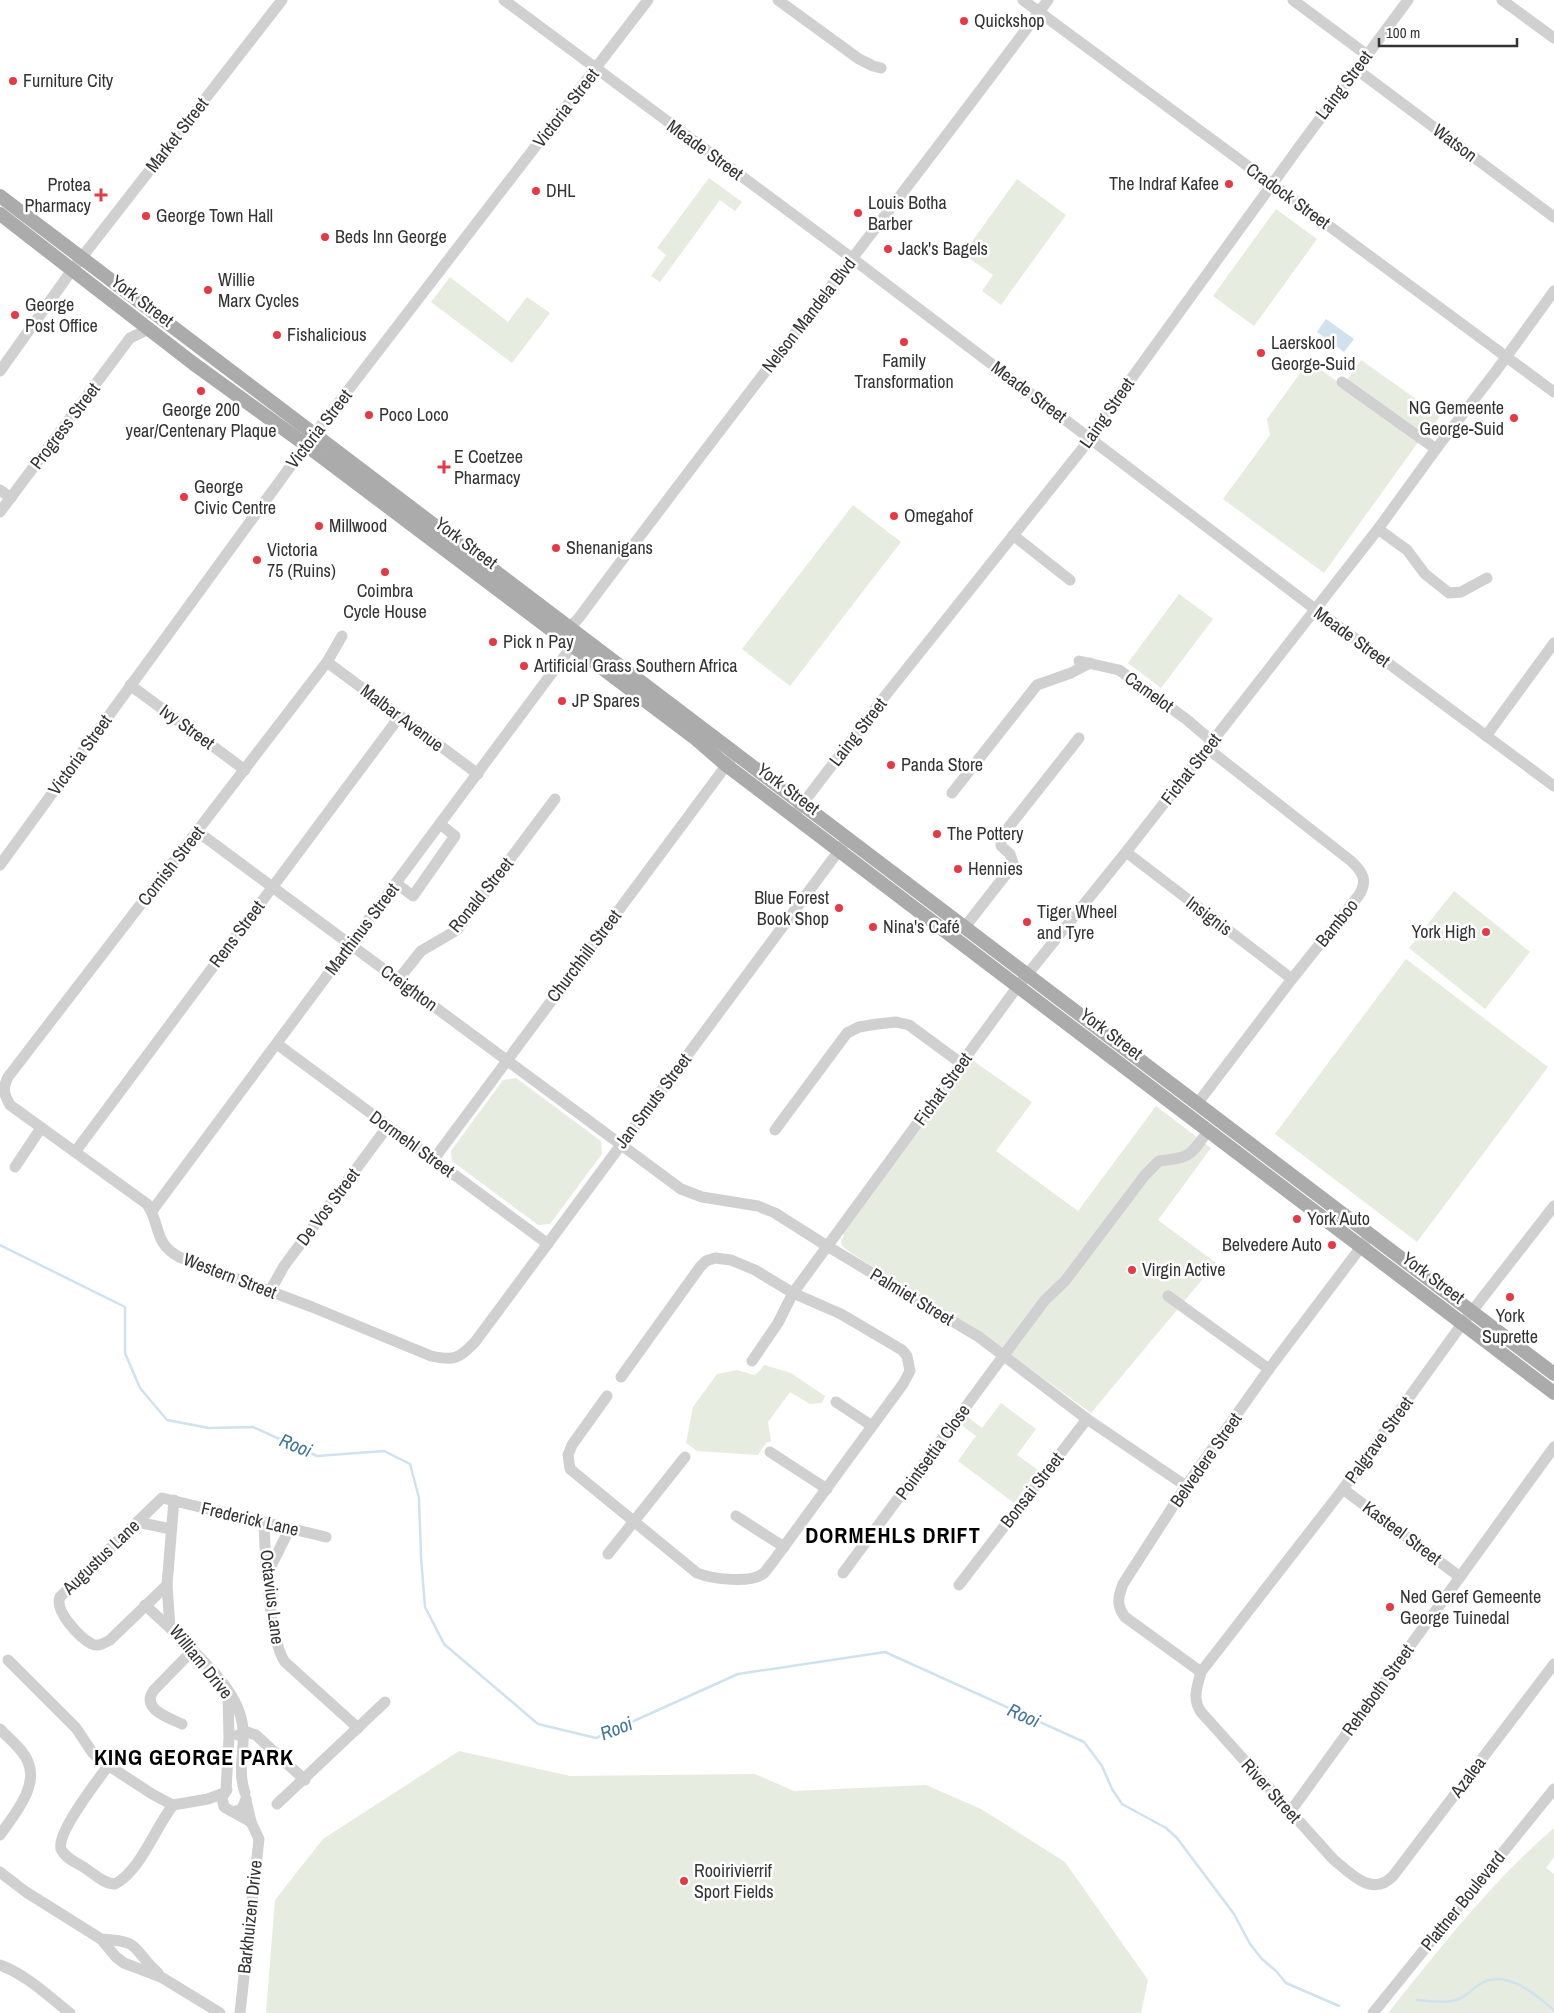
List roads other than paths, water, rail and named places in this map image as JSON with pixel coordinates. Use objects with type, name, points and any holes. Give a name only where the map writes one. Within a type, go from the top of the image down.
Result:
[{"type":"main road","name":"York Street","points":[[0,196],[77,264],[130,315],[310,440],[572,646],[696,739],[726,765],[839,851],[1197,1104],[1554,1374]]},
{"type":"main road","name":"York Street","points":[[0,214],[77,264],[310,440],[569,628],[735,753],[964,928],[1023,980],[1208,1131],[1554,1393]]},
{"type":"street","name":"Market Street","points":[[0,371],[77,264],[282,0]]},
{"type":"street","name":"Meade Street","points":[[504,0],[852,259],[1315,609],[1554,786]]},
{"type":"street","name":"Victoria Street","points":[[0,865],[310,440],[648,0]]},
{"type":"street","points":[[778,0],[859,59],[881,68]]},
{"type":"street","name":"Cradock Street","points":[[1024,0],[1554,392]]},
{"type":"street","name":"Nelson Mandela Blvd","points":[[569,628],[1048,0]]},
{"type":"street","points":[[1292,0],[1367,54]]},
{"type":"street","name":"Laing Street","points":[[793,816],[1083,448],[1088,437],[1408,0]]},
{"type":"street","points":[[1502,0],[1554,38]]},
{"type":"street","name":"Watson","points":[[1356,69],[1554,217]]},
{"type":"street","name":"Fichat Street","points":[[752,1362],[778,1323],[793,1293],[1023,980],[1126,852],[1378,530],[1554,291]]},
{"type":"street","points":[[130,315],[130,338]]},
{"type":"street","name":"Progress Street","points":[[0,512],[130,338],[149,329]]},
{"type":"street","points":[[1342,382],[1436,449]]},
{"type":"street","points":[[0,490],[10,498]]},
{"type":"street","points":[[1378,530],[1407,550],[1425,574],[1448,593],[1462,592],[1487,578]]},
{"type":"street","points":[[1013,535],[1070,580]]},
{"type":"street","points":[[569,628],[572,646]]},
{"type":"street","name":"Cornish Street","points":[[41,1128],[10,1105],[4,1095],[4,1085],[8,1077],[327,662],[342,636]]},
{"type":"street","points":[[1486,736],[1554,643]]},
{"type":"street","name":"Marthinus Street","points":[[152,1211],[572,646]]},
{"type":"street","name":"Malbar Avenue","points":[[327,662],[478,774]]},
{"type":"street","name":"Camelot","points":[[952,793],[1036,684],[1071,673],[1084,662],[1119,670],[1186,719],[1210,744]]},
{"type":"street","name":"Ivy Street","points":[[130,685],[245,770]]},
{"type":"street","name":"Rens Street","points":[[75,1152],[400,716]]},
{"type":"street","points":[[964,928],[1013,863],[1010,854],[1001,846],[1001,837],[1079,738]]},
{"type":"street","name":"Bamboo","points":[[1197,1104],[1363,889],[1363,875],[1351,861],[1210,744]]},
{"type":"street","name":"Churchhill Street","points":[[434,1159],[735,753]]},
{"type":"street","name":"Ronald Street","points":[[398,980],[421,951],[457,930],[555,799]]},
{"type":"street","points":[[396,883],[413,896],[455,836],[440,824]]},
{"type":"street","name":"Creighton","points":[[198,832],[621,1144]]},
{"type":"street","name":"Jan Smuts Street","points":[[455,1359],[475,1342],[847,839]]},
{"type":"street","name":"Insignis","points":[[1126,852],[1292,979]]},
{"type":"street","points":[[776,1130],[847,1033],[859,1027],[896,1022],[909,1025],[962,1064]]},
{"type":"street","name":"Dormehl Street","points":[[277,1044],[548,1244]]},
{"type":"street","name":"De Vos Street","points":[[270,1291],[284,1266],[388,1126]]},
{"type":"street","points":[[15,1167],[41,1128],[140,1198],[152,1211]]},
{"type":"street","name":"Pointsettia Close","points":[[844,1573],[1045,1300],[1065,1281],[1154,1165],[1160,1161],[1176,1160],[1189,1155],[1208,1131]]},
{"type":"street","name":"Palmiet Street","points":[[621,1144],[690,1194],[702,1198],[740,1202],[769,1210],[979,1337],[1087,1419],[1186,1486]]},
{"type":"street","name":"Palgrave Street","points":[[1201,1672],[1343,1489],[1462,1324],[1554,1206]]},
{"type":"street","name":"Western Street","points":[[152,1211],[158,1234],[170,1252],[431,1356],[455,1359]]},
{"type":"street","name":"Belvedere Street","points":[[1201,1672],[1125,1616],[1119,1608],[1118,1597],[1123,1584],[1186,1486],[1269,1368],[1370,1235]]},
{"type":"street","points":[[607,1396],[572,1445],[568,1455],[570,1469],[686,1565],[707,1577],[746,1579],[755,1578],[764,1573],[784,1547],[827,1490],[908,1375],[910,1364],[902,1350],[841,1314],[793,1293],[755,1270],[731,1260],[715,1258],[706,1261],[700,1267],[621,1377]]},
{"type":"street","points":[[1168,1296],[1269,1368]]},
{"type":"street","points":[[836,1402],[872,1426]]},
{"type":"street","name":"Bonsai Street","points":[[958,1585],[1087,1419]]},
{"type":"street","name":"Reheboth Street","points":[[1290,1812],[1554,1447]]},
{"type":"street","points":[[770,1452],[827,1490]]},
{"type":"street","points":[[608,1554],[685,1458]]},
{"type":"street","name":"Kasteel Street","points":[[1343,1489],[1460,1577]]},
{"type":"street","name":"Augustus Lane","points":[[167,1585],[110,1640],[100,1645],[92,1644],[76,1630],[60,1612],[58,1603],[60,1598],[160,1499],[174,1500]]},
{"type":"street","name":"Frederick Lane","points":[[174,1500],[326,1537]]},
{"type":"street","name":"William Drive","points":[[174,1500],[167,1585],[170,1628],[227,1688],[241,1718],[243,1732],[240,1773],[245,1797]]},
{"type":"street","points":[[736,1516],[784,1547]]},
{"type":"street","points":[[137,1522],[171,1530]]},
{"type":"street","name":"Octavius Lane","points":[[264,1522],[274,1632],[280,1654],[285,1662],[358,1728]]},
{"type":"street","points":[[268,1572],[290,1528]]},
{"type":"street","points":[[145,1605],[170,1628]]},
{"type":"street","points":[[182,1724],[157,1712],[151,1704],[150,1696],[192,1651]]},
{"type":"street","points":[[8,1660],[76,1728],[92,1752],[108,1766],[173,1805],[208,1799],[236,1788],[245,1797],[242,1809],[229,1809]]},
{"type":"street","name":"Azalea","points":[[1379,1885],[1388,1881],[1393,1876],[1554,1664]]},
{"type":"street","name":"River Street","points":[[1201,1672],[1196,1690],[1197,1705],[1333,1859],[1350,1874],[1365,1883],[1379,1885]]},
{"type":"street","points":[[227,1688],[229,1738],[225,1791],[222,1800],[229,1809]]},
{"type":"street","points":[[277,1804],[305,1780],[385,1702]]},
{"type":"street","points":[[0,1729],[28,1760],[31,1776],[23,1800],[0,1835]]},
{"type":"street","points":[[229,1738],[243,1732],[251,1732],[305,1780]]},
{"type":"street","points":[[108,1766],[65,1829],[61,1845],[62,1850],[69,1859],[105,1881],[115,1884],[126,1877],[133,1869],[164,1816],[173,1805]]},
{"type":"street","name":"Plattner Boulevard","points":[[1372,2013],[1554,1789]]},
{"type":"street","name":"Barkhuizen Drive","points":[[240,2013],[258,1839],[245,1797]]},
{"type":"street","points":[[208,1799],[252,1822]]},
{"type":"street","points":[[0,1872],[26,1892],[101,1939],[116,1957],[124,1963],[161,1977],[220,2013]]},
{"type":"street","points":[[101,1939],[119,1940],[134,1946],[161,1977]]},
{"type":"street","points":[[0,1965],[25,1977],[70,2013]]},
{"type":"water","points":[[1326,319],[1354,339],[1344,352],[1317,332]]},
{"type":"waterway","name":"Rooi","points":[[0,1245],[125,1307],[125,1353],[140,1388],[167,1420],[209,1428],[253,1427],[317,1456],[384,1451],[410,1464],[419,1498],[425,1607],[444,1644],[538,1724],[596,1738],[738,1674],[885,1652],[1084,1742],[1102,1766],[1112,1789],[1122,1804],[1166,1828],[1177,1838],[1234,1914],[1250,1944],[1262,1959],[1286,1983],[1339,2006]]},
{"type":"waterway","name":"Rooi","points":[[1417,2000],[1435,2002],[1457,2000],[1482,1983],[1501,1979],[1511,1981],[1530,1991],[1554,2010]]},
{"type":"place","name":"Quickshop","points":[[964,21]]},
{"type":"place","name":"Furniture City","points":[[13,81]]},
{"type":"place","name":"The Indraf Kafee","points":[[1229,184]]},
{"type":"place","name":"DHL","points":[[536,191]]},
{"type":"place","name":"Protea Pharmacy","points":[[101,195]]},
{"type":"place","name":"Louis Botha Barber","points":[[858,213]]},
{"type":"place","name":"George Town Hall","points":[[146,216]]},
{"type":"place","name":"Beds Inn George","points":[[325,237]]},
{"type":"place","name":"Jack's Bagels","points":[[888,249]]},
{"type":"place","name":"Willie Marx Cycles","points":[[208,290]]},
{"type":"place","name":"George Post Office","points":[[15,315]]},
{"type":"place","name":"Fishalicious","points":[[277,335]]},
{"type":"place","name":"Family Transformation","points":[[904,342]]},
{"type":"place","name":"Laerskool George-Suid","points":[[1261,353]]},
{"type":"place","name":"George 200 year/Centenary Plaque","points":[[201,391]]},
{"type":"place","name":"Poco Loco","points":[[369,415]]},
{"type":"place","name":"NG Gemeente George-Suid","points":[[1514,418]]},
{"type":"place","name":"E Coetzee Pharmacy","points":[[444,467]]},
{"type":"place","name":"George Civic Centre","points":[[184,497]]},
{"type":"place","name":"Omegahof","points":[[894,516]]},
{"type":"place","name":"Millwood","points":[[319,526]]},
{"type":"place","name":"Shenanigans","points":[[556,548]]},
{"type":"place","name":"Victoria 75 (Ruins)","points":[[257,560]]},
{"type":"place","name":"Coimbra Cycle House","points":[[385,572]]},
{"type":"place","name":"Pick n Pay","points":[[493,642]]},
{"type":"place","name":"Artificial Grass Southern Africa","points":[[524,666]]},
{"type":"place","name":"JP Spares","points":[[562,701]]},
{"type":"place","name":"Panda Store","points":[[891,765]]},
{"type":"place","name":"The Pottery","points":[[937,834]]},
{"type":"place","name":"Hennies","points":[[958,869]]},
{"type":"place","name":"Blue Forest Book Shop","points":[[839,908]]},
{"type":"place","name":"Tiger Wheel and Tyre","points":[[1027,922]]},
{"type":"place","name":"Nina's Café","points":[[873,927]]},
{"type":"place","name":"York High","points":[[1486,932]]},
{"type":"place","name":"York Auto","points":[[1297,1219]]},
{"type":"place","name":"Belvedere Auto","points":[[1332,1245]]},
{"type":"place","name":"Virgin Active","points":[[1132,1270]]},
{"type":"place","name":"York Suprette","points":[[1510,1297]]},
{"type":"place","name":"Ned Geref Gemeente George Tuinedal","points":[[1390,1607]]},
{"type":"place","name":"Rooirivierrif Sport Fields","points":[[684,1881]]},
{"type":"district","name":"DORMEHLS DRIFT","points":[[893,1535]]},
{"type":"district","name":"KING GEORGE PARK","points":[[194,1757]]}]
